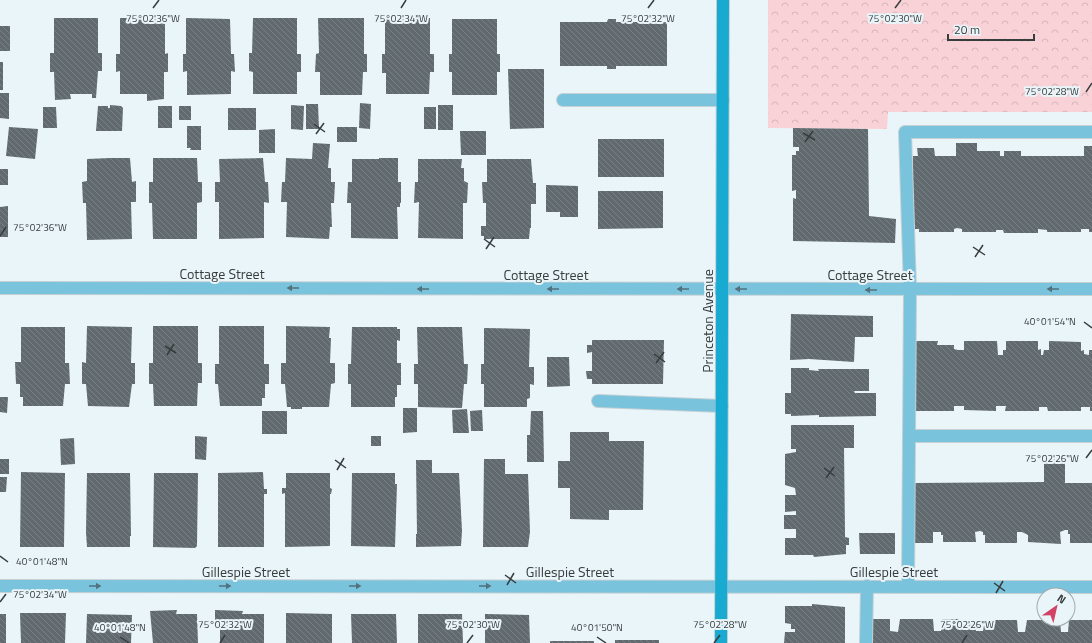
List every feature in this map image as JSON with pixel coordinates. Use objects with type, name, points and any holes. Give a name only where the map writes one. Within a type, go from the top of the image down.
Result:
[{"type":"street","name":"Princeton Avenue","points":[[721,643],[723,0]]},
{"type":"street","points":[[563,100],[723,100]]},
{"type":"street","points":[[908,586],[910,290],[905,132],[1092,132]]},
{"type":"street","name":"Cottage Street","points":[[0,288],[1092,289]]},
{"type":"street","points":[[598,401],[722,406]]},
{"type":"street","points":[[909,436],[1092,436]]},
{"type":"street","name":"Gillespie Street","points":[[0,586],[1092,587]]},
{"type":"street","points":[[866,643],[867,586]]},
{"type":"green space","points":[[768,0],[1092,0],[1092,112],[888,112],[887,129],[768,128]]},
{"type":"building","points":[[54,18],[98,18],[98,53],[102,53],[102,71],[98,71],[96,98],[92,98],[92,94],[70,94],[71,99],[55,100],[54,72],[50,72],[50,53],[54,53]]},
{"type":"building","points":[[120,18],[165,18],[165,54],[168,53],[168,72],[164,72],[164,99],[147,101],[147,94],[120,94],[120,71],[116,72],[116,54],[120,54]]},
{"type":"building","points":[[186,18],[230,19],[231,54],[234,54],[235,72],[231,71],[231,94],[187,95],[187,71],[183,72],[183,54],[186,54]]},
{"type":"building","points":[[253,18],[297,18],[297,54],[301,54],[301,72],[297,72],[297,94],[253,94],[253,72],[249,71],[249,53],[252,53]]},
{"type":"building","points":[[318,18],[364,18],[364,54],[367,54],[367,72],[363,72],[362,95],[320,95],[320,72],[315,72],[316,54],[319,53]]},
{"type":"building","points":[[430,18],[430,54],[434,54],[434,72],[430,72],[429,94],[386,94],[386,73],[382,73],[382,54],[385,54],[385,19]]},
{"type":"building","points":[[452,19],[497,19],[497,54],[500,54],[500,72],[497,72],[497,95],[452,95],[452,72],[449,72],[449,54],[452,54]]},
{"type":"building","points":[[608,19],[616,19],[616,22],[667,22],[667,66],[616,66],[616,69],[607,69],[607,66],[560,66],[560,22],[607,22]]},
{"type":"building","points":[[0,26],[10,26],[10,51],[0,51]]},
{"type":"building","points":[[0,62],[3,62],[3,90],[0,90]]},
{"type":"building","points":[[508,69],[544,69],[544,128],[510,129]]},
{"type":"building","points":[[0,93],[9,93],[9,119],[0,118]]},
{"type":"building","points":[[360,103],[371,104],[370,129],[359,128]]},
{"type":"building","points":[[306,104],[318,104],[319,129],[306,129]]},
{"type":"building","points":[[110,105],[121,106],[123,108],[122,131],[96,131],[98,106],[108,106],[108,108],[110,108]]},
{"type":"building","points":[[291,105],[304,106],[303,130],[291,129]]},
{"type":"building","points":[[438,105],[453,105],[453,130],[438,130]]},
{"type":"building","points":[[158,106],[172,106],[172,128],[158,128]]},
{"type":"building","points":[[179,106],[191,106],[191,120],[179,120]]},
{"type":"building","points":[[43,107],[56,107],[57,128],[43,128]]},
{"type":"building","points":[[424,107],[436,107],[436,129],[424,129]]},
{"type":"building","points":[[228,108],[256,108],[256,130],[228,130]]},
{"type":"building","points":[[187,126],[201,126],[201,150],[190,150],[191,148],[187,148]]},
{"type":"building","points":[[9,127],[38,129],[35,159],[6,156]]},
{"type":"building","points":[[337,127],[357,127],[357,142],[337,142]]},
{"type":"building","points":[[793,128],[868,129],[869,216],[896,219],[895,243],[793,241],[793,198],[796,199],[796,190],[792,191],[792,155],[796,155],[796,151],[799,151],[799,147],[793,147]]},
{"type":"building","points":[[275,129],[275,153],[259,153],[259,130]]},
{"type":"building","points":[[460,131],[486,131],[486,155],[461,155]]},
{"type":"building","points":[[598,139],[664,139],[664,177],[598,177]]},
{"type":"building","points":[[313,143],[330,144],[328,168],[331,168],[331,182],[335,182],[334,203],[331,203],[332,227],[330,227],[329,239],[286,237],[287,202],[281,202],[282,182],[285,182],[286,158],[312,159]]},
{"type":"building","points":[[956,143],[977,143],[977,151],[1000,151],[1000,156],[1004,156],[1004,151],[1021,151],[1021,156],[1084,156],[1084,146],[1092,146],[1092,232],[1089,232],[1089,229],[1081,229],[1081,232],[1047,232],[1047,230],[1038,229],[1038,233],[1004,233],[1003,230],[996,230],[996,232],[962,232],[962,229],[957,228],[954,229],[954,232],[919,232],[919,229],[915,229],[915,225],[913,225],[913,156],[918,156],[917,148],[934,148],[935,156],[956,156]]},
{"type":"building","points":[[130,158],[132,182],[136,181],[136,202],[131,202],[132,239],[87,240],[86,203],[83,203],[82,182],[87,181],[87,159]]},
{"type":"building","points":[[153,158],[197,158],[198,182],[202,182],[202,202],[197,203],[197,239],[153,239],[152,203],[149,203],[149,182],[153,182]]},
{"type":"building","points":[[263,158],[265,182],[268,182],[269,203],[264,202],[264,238],[219,239],[219,202],[215,202],[215,182],[220,182],[219,159]]},
{"type":"building","points":[[398,158],[398,182],[401,182],[401,203],[400,207],[397,207],[398,239],[351,238],[351,203],[347,203],[348,182],[352,182],[352,159]]},
{"type":"building","points":[[418,159],[462,159],[461,168],[464,168],[464,181],[468,183],[467,203],[463,203],[463,239],[418,238],[419,202],[414,203],[415,182],[418,182]]},
{"type":"building","points":[[487,159],[531,159],[533,183],[536,183],[536,204],[531,204],[531,228],[529,239],[484,239],[484,236],[481,236],[481,226],[486,226],[486,203],[483,203],[482,182],[487,182]]},
{"type":"building","points":[[0,169],[8,169],[8,185],[0,185]]},
{"type":"building","points":[[546,185],[578,186],[578,217],[560,217],[560,212],[546,212]]},
{"type":"building","points":[[598,191],[663,191],[663,228],[598,229]]},
{"type":"building","points":[[8,206],[8,237],[0,237],[0,207]]},
{"type":"building","points":[[791,314],[873,316],[873,337],[855,337],[854,362],[809,359],[790,360]]},
{"type":"building","points":[[87,326],[132,327],[131,363],[135,363],[135,384],[132,384],[129,407],[88,406],[86,384],[82,384],[82,362],[86,363]]},
{"type":"building","points":[[153,326],[198,326],[198,363],[202,363],[202,383],[198,383],[197,406],[154,406],[153,384],[149,384],[149,363],[153,363]]},
{"type":"building","points":[[219,326],[264,326],[264,364],[269,364],[269,384],[265,384],[265,398],[262,398],[262,406],[220,406],[218,384],[215,384],[215,364],[219,364]]},
{"type":"building","points":[[286,326],[330,327],[330,363],[335,363],[335,383],[331,384],[329,407],[302,407],[302,409],[291,409],[291,407],[287,407],[285,384],[281,384],[281,363],[286,363]]},
{"type":"building","points":[[21,327],[65,327],[65,363],[69,363],[70,384],[65,384],[63,406],[23,406],[23,397],[20,397],[20,384],[16,384],[15,362],[21,362]]},
{"type":"building","points":[[352,327],[397,327],[397,329],[400,329],[400,341],[397,340],[397,363],[401,363],[401,385],[397,385],[395,407],[351,407],[351,384],[348,384],[348,364],[351,364]]},
{"type":"building","points":[[417,327],[462,327],[464,364],[468,364],[467,384],[464,384],[462,408],[418,407],[418,384],[414,384],[414,364],[418,364]]},
{"type":"building","points":[[484,328],[530,329],[529,367],[534,367],[534,385],[530,384],[530,398],[527,399],[527,407],[484,407],[484,384],[481,384],[481,364],[484,364]]},
{"type":"building","points":[[592,340],[664,340],[663,384],[592,384],[592,379],[587,379],[586,371],[592,371],[592,352],[587,353],[587,345],[592,345]]},
{"type":"building","points":[[915,341],[938,341],[937,345],[954,345],[954,349],[964,350],[964,341],[997,341],[998,355],[1003,355],[1003,350],[1006,350],[1006,341],[1038,341],[1038,350],[1041,349],[1041,355],[1043,355],[1044,350],[1049,350],[1049,341],[1081,342],[1081,351],[1084,350],[1084,354],[1089,355],[1089,350],[1092,350],[1092,411],[1090,411],[1090,407],[1081,407],[1081,411],[1048,411],[1047,407],[1039,407],[1039,411],[1005,411],[1006,406],[996,406],[996,411],[964,410],[964,406],[954,406],[954,411],[916,411],[916,408],[913,408]]},
{"type":"building","points":[[547,357],[569,357],[570,386],[547,387]]},
{"type":"building","points":[[791,368],[809,368],[809,370],[819,371],[818,369],[869,369],[869,391],[854,391],[855,393],[876,393],[876,416],[819,417],[819,415],[791,416],[791,414],[785,414],[785,393],[791,393]]},
{"type":"building","points":[[0,397],[8,397],[7,413],[0,412]]},
{"type":"building","points":[[403,408],[417,408],[417,432],[403,433]]},
{"type":"building","points":[[467,409],[469,433],[453,433],[452,410]]},
{"type":"building","points":[[482,410],[483,431],[471,431],[470,411]]},
{"type":"building","points":[[262,411],[287,411],[287,434],[262,434]]},
{"type":"building","points":[[531,411],[543,411],[544,462],[527,462],[527,435],[530,435]]},
{"type":"building","points":[[791,425],[854,425],[854,448],[844,448],[845,537],[849,538],[849,545],[846,545],[846,554],[814,557],[813,555],[785,555],[785,538],[796,538],[796,529],[784,529],[784,515],[796,515],[796,511],[785,512],[785,495],[796,495],[795,488],[785,485],[785,454],[796,452],[796,449],[791,449]]},
{"type":"building","points":[[570,432],[609,432],[609,441],[644,441],[643,510],[609,510],[609,520],[570,519],[570,488],[558,488],[558,461],[570,461]]},
{"type":"building","points":[[195,436],[207,437],[206,460],[195,459]]},
{"type":"building","points":[[371,436],[381,436],[381,446],[371,446]]},
{"type":"building","points":[[74,438],[75,464],[61,465],[60,439]]},
{"type":"building","points":[[0,459],[9,459],[9,474],[0,474]]},
{"type":"building","points":[[484,459],[505,459],[505,474],[528,474],[530,532],[528,547],[483,547]]},
{"type":"building","points":[[1044,459],[1065,460],[1065,483],[1092,483],[1092,543],[1070,543],[1070,534],[1068,534],[1068,530],[1065,530],[1060,532],[1061,544],[1028,542],[1028,535],[1022,532],[1017,532],[1017,543],[985,543],[985,535],[983,535],[983,532],[980,531],[975,532],[976,542],[943,542],[943,535],[941,535],[941,532],[933,532],[933,543],[915,543],[915,514],[913,514],[912,500],[915,500],[915,483],[1044,482]]},
{"type":"building","points":[[416,460],[432,460],[432,473],[459,473],[462,531],[461,546],[416,547]]},
{"type":"building","points":[[21,472],[65,473],[64,547],[20,547]]},
{"type":"building","points":[[263,472],[264,489],[267,489],[267,494],[264,494],[264,547],[218,547],[218,473]]},
{"type":"building","points":[[87,473],[130,473],[130,547],[87,547]]},
{"type":"building","points":[[154,473],[198,473],[197,546],[195,548],[153,547]]},
{"type":"building","points":[[286,473],[330,473],[330,488],[332,489],[330,494],[330,546],[285,547],[285,493],[282,494],[282,488],[286,488]]},
{"type":"building","points":[[352,473],[395,473],[395,484],[397,484],[395,547],[351,546]]},
{"type":"building","points":[[0,477],[7,477],[6,492],[0,492]]},
{"type":"building","points":[[859,533],[895,533],[895,554],[860,554]]},
{"type":"building","points":[[812,604],[845,607],[845,643],[784,643],[785,632],[795,632],[795,629],[791,629],[791,624],[785,623],[785,606],[812,606]]},
{"type":"building","points":[[177,610],[176,614],[197,614],[198,643],[153,643],[150,611]]},
{"type":"building","points":[[215,610],[243,611],[242,614],[264,614],[264,643],[220,643],[220,627],[215,627]]},
{"type":"building","points":[[20,613],[66,613],[65,643],[21,643]]},
{"type":"building","points":[[286,613],[332,614],[332,643],[286,643]]},
{"type":"building","points":[[0,614],[6,614],[6,643],[0,643]]},
{"type":"building","points":[[87,614],[132,615],[131,643],[86,643]]},
{"type":"building","points":[[351,614],[396,614],[397,643],[352,643]]},
{"type":"building","points":[[418,614],[462,614],[463,643],[418,643]]},
{"type":"building","points":[[485,614],[529,615],[530,643],[485,643]]},
{"type":"building","points":[[873,619],[890,619],[890,631],[898,632],[900,619],[933,619],[934,631],[941,631],[942,619],[959,619],[959,623],[961,623],[961,620],[975,620],[976,631],[983,631],[985,620],[1017,620],[1018,632],[1025,632],[1027,620],[1036,620],[1036,627],[1061,627],[1061,632],[1068,632],[1068,627],[1076,627],[1076,620],[1092,620],[1092,643],[873,643]]},
{"type":"building","points":[[615,640],[659,640],[659,643],[615,643]]},
{"type":"building","points":[[550,641],[594,641],[594,643],[550,643]]}]
